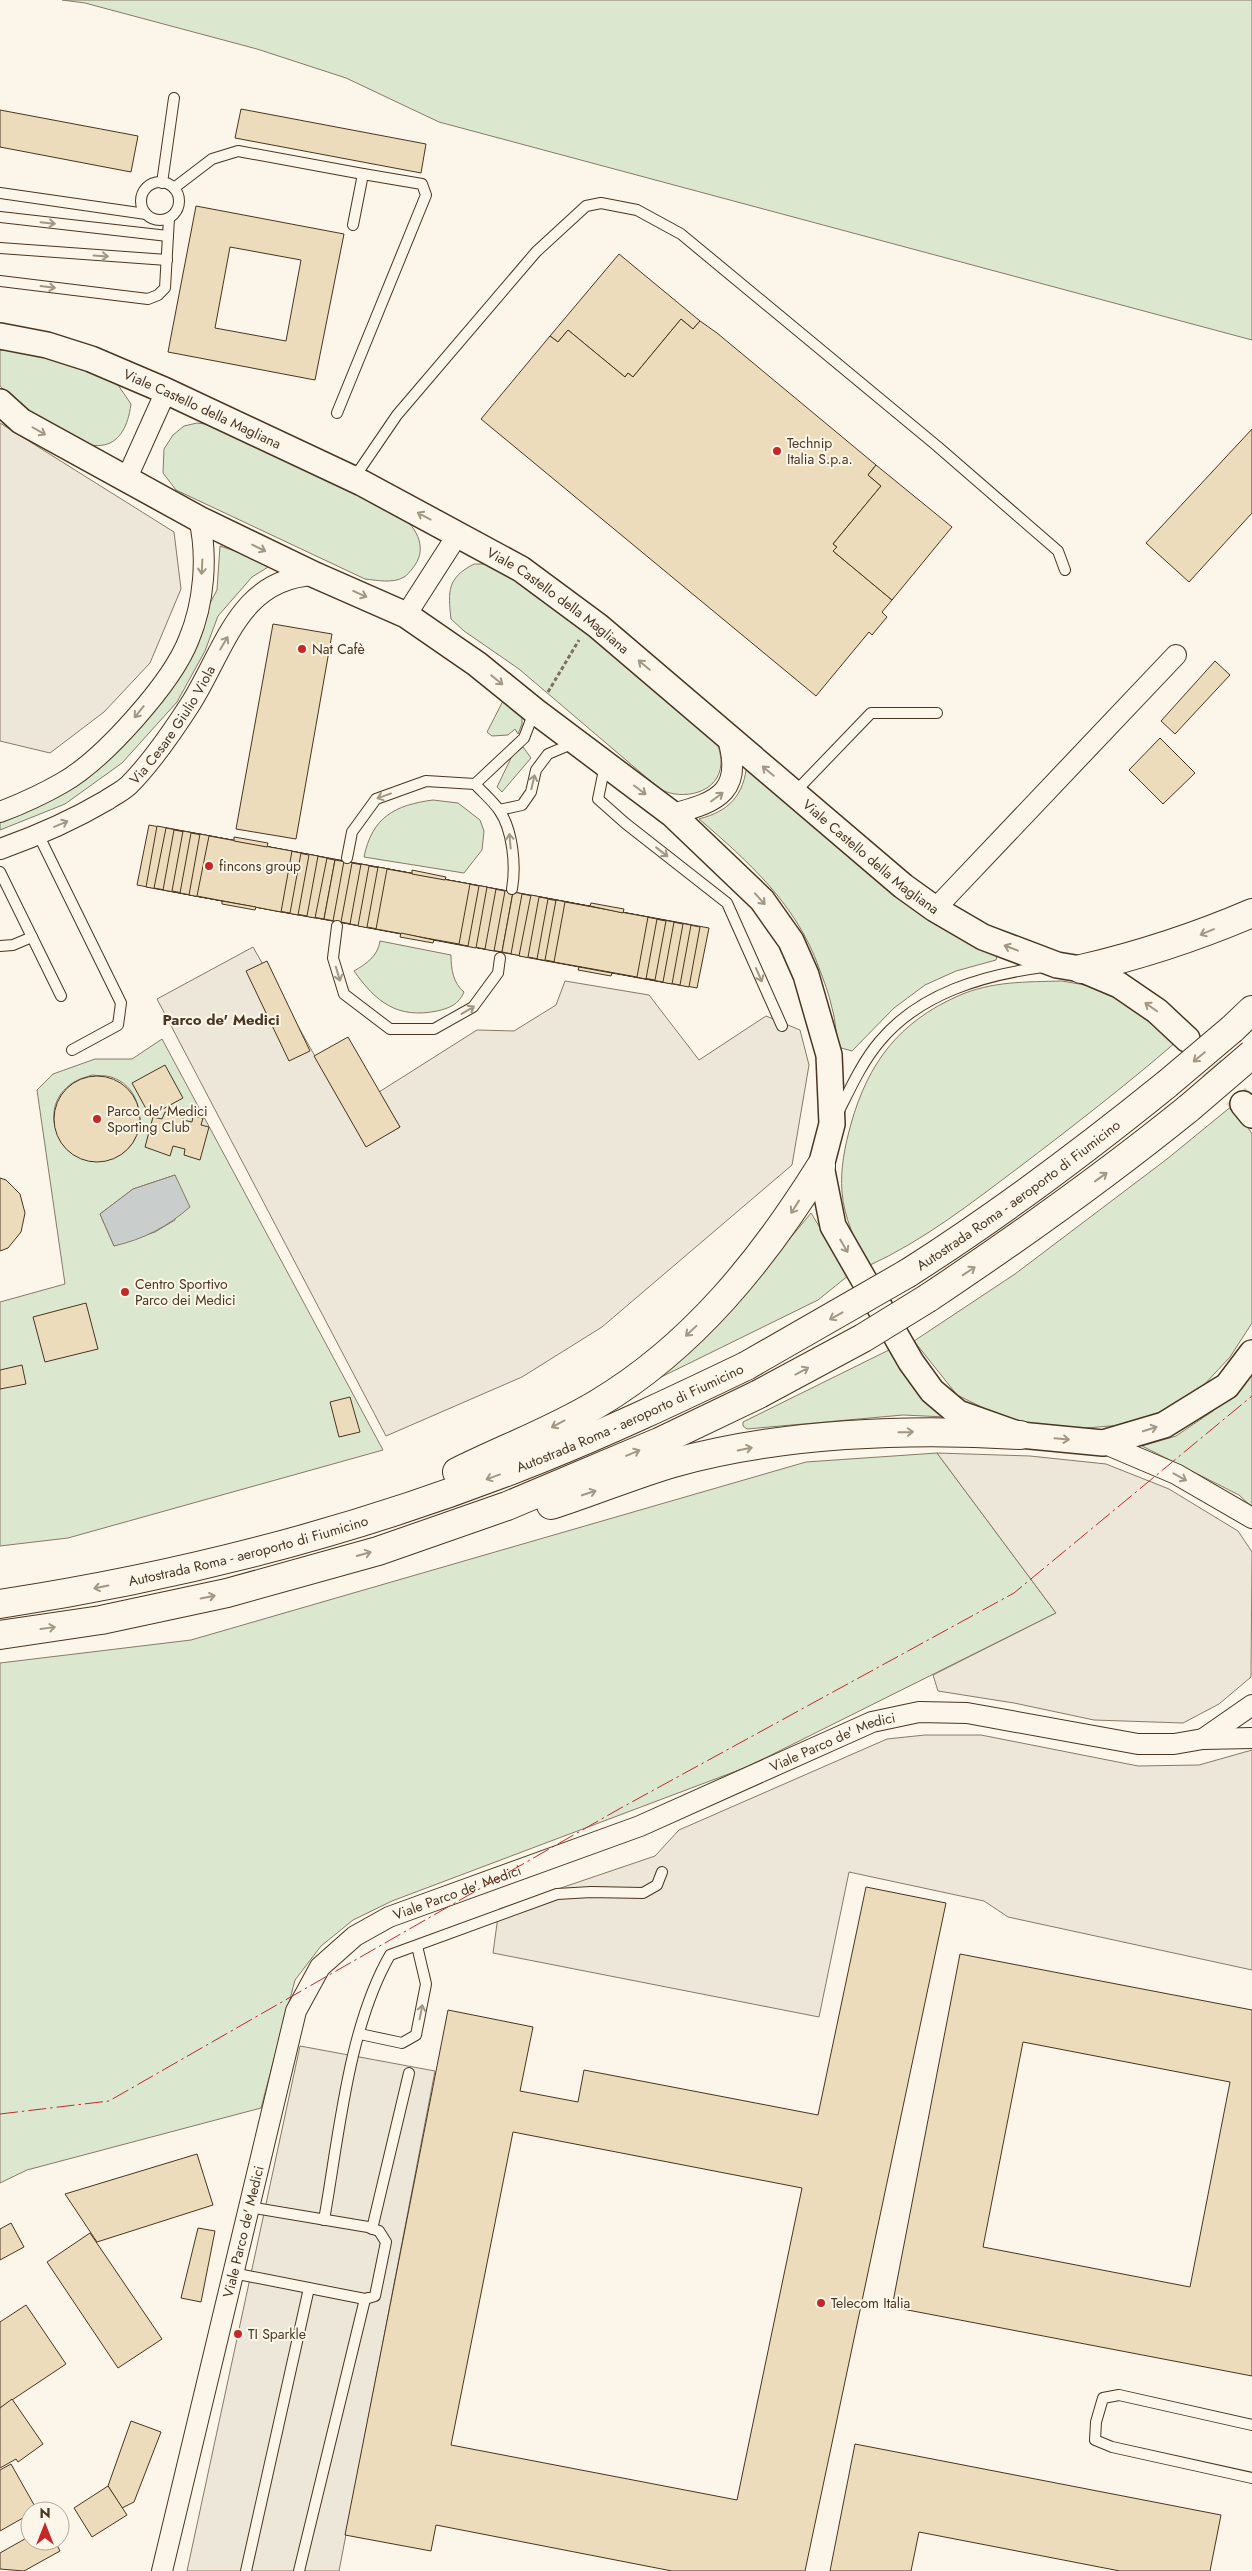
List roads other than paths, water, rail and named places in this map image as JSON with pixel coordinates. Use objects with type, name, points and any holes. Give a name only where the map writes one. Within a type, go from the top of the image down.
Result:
[{"type":"highway","points":[[1069,967],[1144,954],[1194,938],[1252,914]]},
{"type":"highway","name":"Autostrada Roma - aeroporto di Fiumicino","points":[[0,1604],[73,1593],[200,1566],[405,1509],[536,1460],[641,1416],[746,1366],[908,1273],[1006,1209],[1094,1144],[1232,1029],[1252,1010]]},
{"type":"highway","points":[[0,1635],[101,1620],[227,1593],[378,1551],[507,1506],[658,1442],[758,1394],[863,1338],[928,1298],[1026,1232],[1119,1165],[1252,1054]]},
{"type":"highway","points":[[405,1509],[438,1482],[523,1443],[597,1404],[662,1358],[716,1308],[760,1256],[791,1213],[821,1166]]},
{"type":"highway","points":[[507,1506],[550,1506],[674,1463],[756,1446],[896,1432],[961,1431],[1020,1435]]},
{"type":"street","name":"Viale Castello della Magliana","points":[[0,336],[47,345],[91,359],[166,391],[353,479],[521,569],[598,626],[903,886],[935,909],[983,937],[1119,985],[1157,1011],[1187,1039]]},
{"type":"street","points":[[126,480],[166,391]]},
{"type":"street","points":[[0,402],[21,421],[199,519],[315,575],[406,615],[477,664],[533,709],[672,814],[762,900],[791,941],[806,975],[829,1055],[832,1124],[821,1166],[833,1226],[911,1362],[932,1391],[958,1413],[1020,1435],[1103,1443],[1176,1474],[1252,1518]]},
{"type":"street","name":"Via Cesare Giulio Viola","points":[[0,812],[64,783],[117,740],[163,683],[189,640],[200,600],[204,539],[199,519]]},
{"type":"street","points":[[406,615],[458,534]]},
{"type":"street","name":"Via Cesare Giulio Viola","points":[[0,849],[81,816],[128,787],[152,758],[191,703],[223,643],[251,602],[266,588],[284,579],[315,575]]},
{"type":"street","points":[[935,909],[1176,655]]},
{"type":"street","points":[[672,814],[704,806],[723,794],[732,774],[734,756],[727,736]]},
{"type":"street","points":[[1103,1443],[1164,1425],[1227,1386],[1252,1352]]},
{"type":"street","name":"Viale Parco de' Medici","points":[[1203,1740],[1252,1706]]},
{"type":"street","name":"Viale Parco de' Medici","points":[[162,2571],[296,2012],[320,1967],[355,1936],[389,1917],[640,1826],[872,1722],[919,1712],[967,1713],[1138,1744],[1174,1744],[1203,1740],[1252,1738]]},
{"type":"lane","points":[[162,183],[174,98]]},
{"type":"lane","points":[[174,188],[212,159],[238,151],[422,184],[426,195],[337,413]]},
{"type":"lane","points":[[353,224],[363,174]]},
{"type":"lane","points":[[146,214],[142,206],[145,190],[151,185],[162,183],[174,188]]},
{"type":"lane","points":[[0,193],[146,214],[161,220],[169,218],[176,212],[179,204],[174,188]]},
{"type":"lane","points":[[353,479],[397,415],[536,252],[586,206],[601,203],[637,210],[681,234],[937,446],[1058,552],[1064,570]]},
{"type":"lane","points":[[0,217],[168,236]]},
{"type":"lane","points":[[0,281],[148,299],[158,295],[165,288],[169,218]]},
{"type":"lane","points":[[0,248],[167,260]]},
{"type":"lane","points":[[474,784],[524,738],[533,709]]},
{"type":"lane","points":[[794,793],[871,713],[937,713]]},
{"type":"lane","points":[[499,810],[522,805],[531,792],[536,770],[548,754],[576,742]]},
{"type":"lane","points":[[605,764],[598,798],[625,823],[727,902],[782,1026]]},
{"type":"lane","points":[[347,858],[352,832],[376,799],[426,781],[474,784],[499,810],[509,831],[514,878],[512,889]]},
{"type":"lane","points":[[38,834],[121,1003],[118,1025],[72,1050]]},
{"type":"lane","points":[[0,872],[61,996]]},
{"type":"lane","points":[[337,926],[333,958],[344,994],[390,1029],[434,1030],[472,1007],[498,973],[500,958]]},
{"type":"lane","points":[[0,946],[13,946],[32,937]]},
{"type":"lane","points":[[832,1124],[857,1075],[880,1040],[912,1011],[955,987],[1006,972],[1069,967]]},
{"type":"lane","points":[[324,2220],[352,2058],[376,1979],[390,1955],[557,1894],[591,1892],[643,1893],[657,1885],[662,1872]]},
{"type":"lane","points":[[360,2034],[402,2044],[416,2035],[426,1984],[417,1946]]},
{"type":"lane","points":[[372,2229],[409,2073]]},
{"type":"lane","points":[[233,2273],[365,2299],[375,2296],[386,2242],[379,2231],[249,2207]]},
{"type":"lane","points":[[246,2571],[309,2288]]},
{"type":"lane","points":[[299,2571],[365,2299]]},
{"type":"lane","points":[[1252,2425],[1119,2394],[1103,2398],[1096,2422],[1095,2440],[1112,2446],[1252,2478]]},
{"type":"tunnel","points":[[1187,1040],[1243,1104]]},
{"type":"place","name":"Technip Italia S.p.a.","points":[[777,451]]},
{"type":"place","name":"Nat Cafè","points":[[302,649]]},
{"type":"place","name":"fincons group","points":[[209,866]]},
{"type":"place","name":"Parco de' Medici Sporting Club","points":[[97,1119]]},
{"type":"place","name":"Centro Sportivo Parco dei Medici","points":[[125,1292]]},
{"type":"place","name":"Telecom Italia","points":[[821,2303]]},
{"type":"place","name":"TI Sparkle","points":[[238,2334]]},
{"type":"district","name":"Parco de' Medici","points":[[221,1020]]}]
